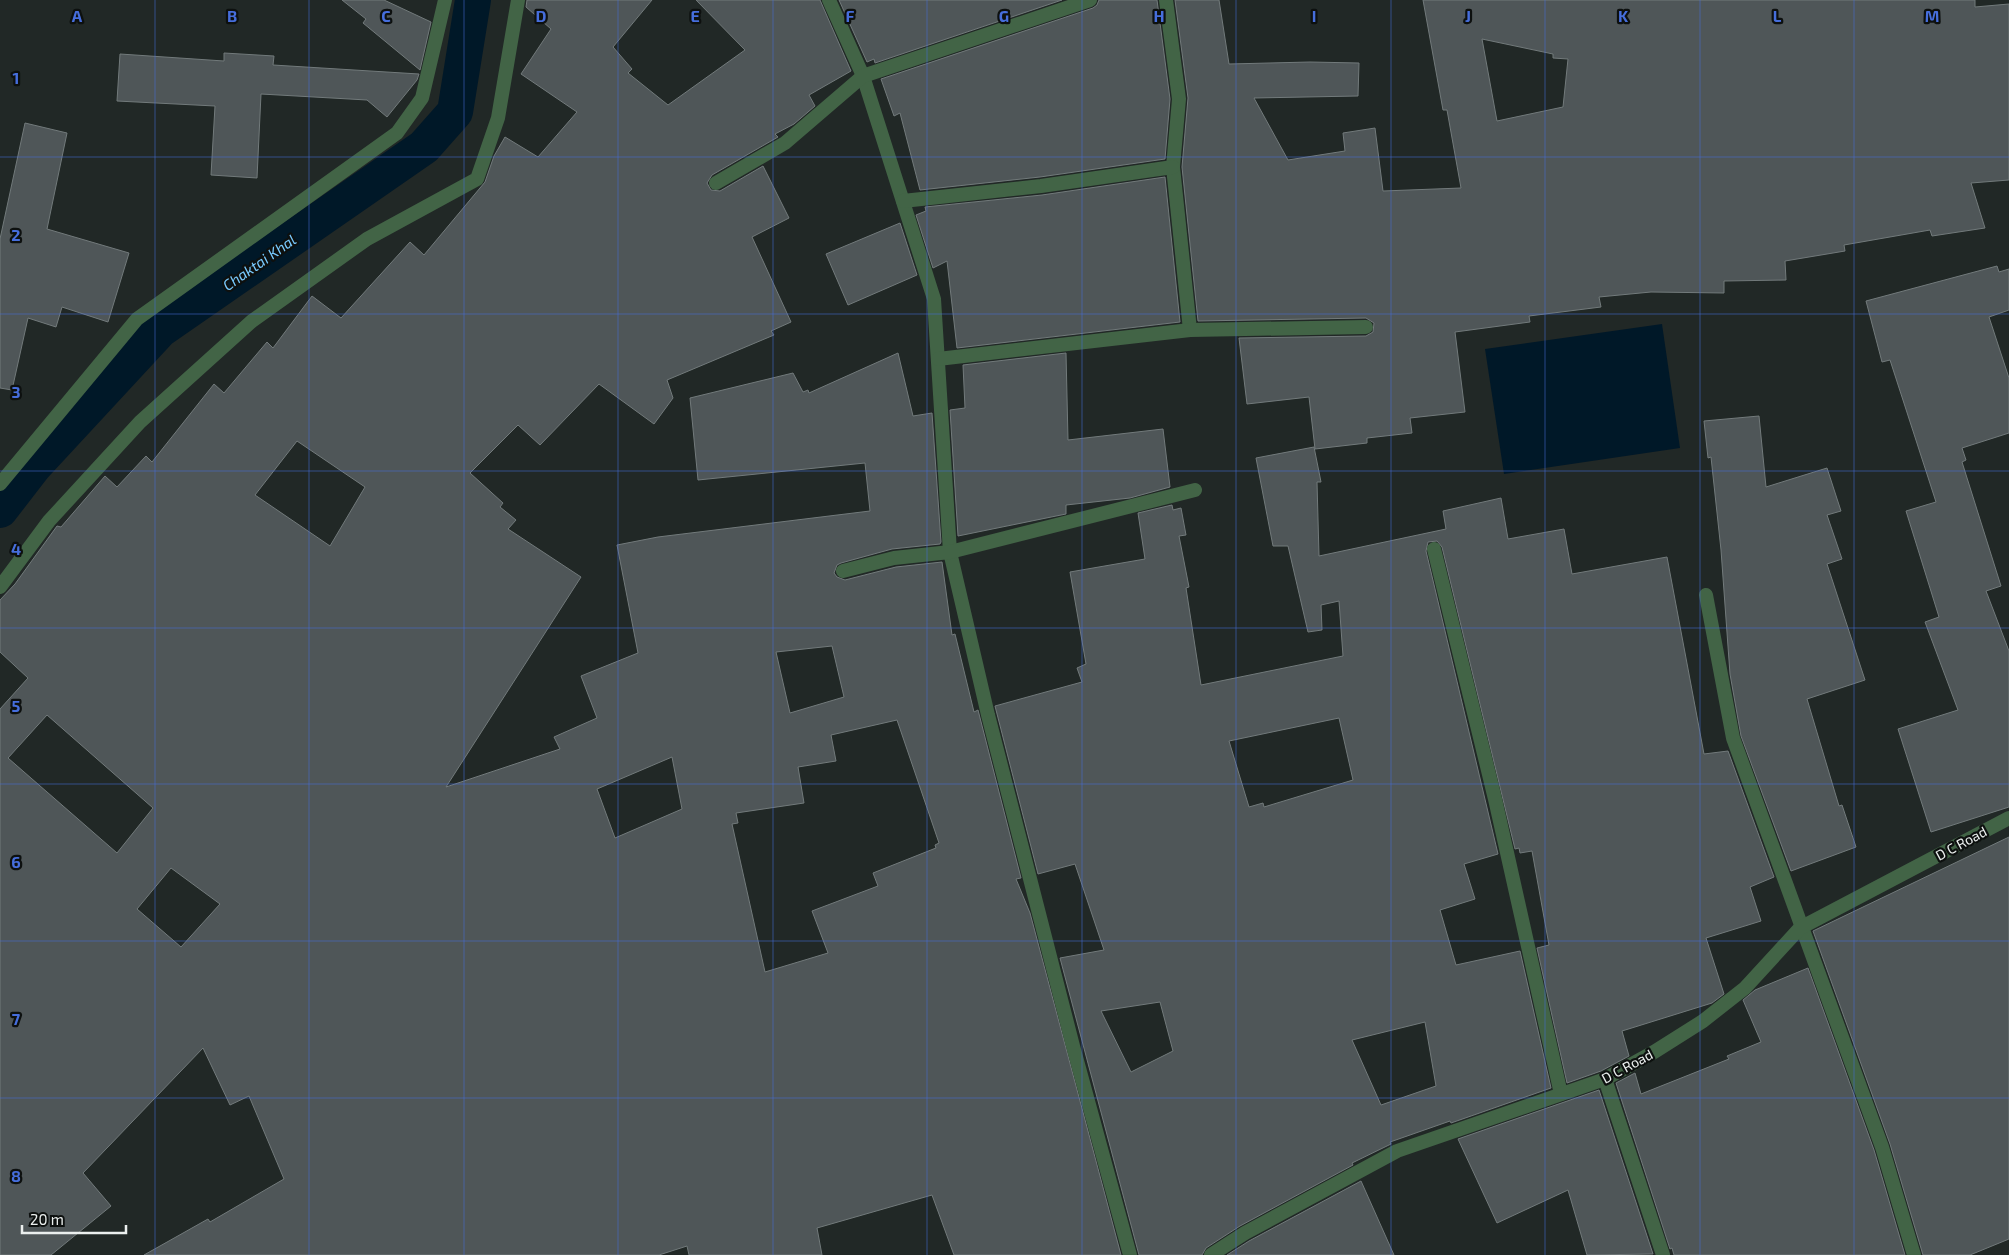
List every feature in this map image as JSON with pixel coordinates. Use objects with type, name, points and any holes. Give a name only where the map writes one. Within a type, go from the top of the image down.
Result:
[{"type":"street","points":[[0,484],[137,319],[397,133],[422,98],[445,0]]},
{"type":"street","points":[[0,587],[49,521],[140,422],[252,321],[367,239],[477,179],[498,118],[518,0]]},
{"type":"street","points":[[830,0],[863,76],[934,299],[950,552],[998,753],[1073,1046],[1130,1255]]},
{"type":"street","points":[[716,183],[785,143],[863,76],[1090,0]]},
{"type":"street","points":[[1166,0],[1179,99],[1173,167],[1190,330]]},
{"type":"street","points":[[903,201],[1041,186],[1173,167]]},
{"type":"street","points":[[938,359],[1190,330],[1366,327]]},
{"type":"street","points":[[842,571],[894,558],[950,552],[1195,490]]},
{"type":"street","points":[[1434,549],[1496,800],[1561,1094]]},
{"type":"street","points":[[1706,595],[1733,738],[1800,928],[1882,1147],[1914,1255]]},
{"type":"street","name":"D C Road","points":[[1211,1255],[1245,1233],[1397,1151],[1604,1079],[1654,1052],[1703,1020],[1745,988],[1800,928],[2009,818]]},
{"type":"street","points":[[1604,1079],[1663,1255]]},
{"type":"water","points":[[1662,324],[1680,448],[1504,474],[1485,349]]},
{"type":"building","points":[[342,0],[384,0],[431,22],[420,70],[363,23],[366,19]]},
{"type":"building","points":[[527,0],[652,0],[613,47],[632,69],[628,73],[668,105],[745,50],[696,0],[820,0],[851,71],[809,95],[815,106],[794,124],[775,134],[778,137],[712,175],[707,183],[711,190],[720,191],[763,166],[789,218],[752,237],[791,322],[771,331],[774,335],[667,380],[673,398],[654,424],[599,384],[540,445],[518,425],[470,473],[503,503],[500,507],[516,520],[508,529],[581,577],[446,787],[560,749],[554,737],[597,718],[581,676],[638,653],[617,545],[658,537],[870,511],[865,463],[698,480],[690,398],[793,373],[803,392],[808,390],[809,393],[898,353],[913,416],[932,413],[941,542],[940,544],[892,549],[841,563],[837,565],[834,573],[837,577],[845,580],[896,567],[942,562],[952,635],[955,634],[974,712],[978,710],[1021,878],[1016,879],[1030,913],[1121,1255],[954,1255],[932,1195],[817,1228],[822,1255],[689,1255],[687,1246],[659,1255],[144,1255],[208,1219],[210,1222],[284,1179],[249,1096],[230,1105],[203,1048],[83,1173],[111,1206],[51,1255],[0,1255],[0,709],[28,678],[0,652],[0,600],[15,584],[57,526],[61,527],[105,476],[117,487],[146,456],[152,462],[214,384],[224,393],[267,342],[273,348],[312,296],[341,318],[410,242],[424,255],[485,182],[494,156],[505,137],[538,157],[577,112],[521,74],[551,29],[526,7]],"holes":[[[297,441],[365,487],[330,546],[255,495]],[[832,646],[844,697],[790,713],[776,652]],[[47,715],[153,808],[117,853],[8,758]],[[897,720],[939,843],[935,845],[936,848],[873,873],[878,886],[812,911],[828,953],[765,972],[732,824],[738,823],[736,813],[804,803],[798,767],[836,761],[831,735]],[[672,757],[682,809],[615,838],[597,789]],[[171,868],[220,904],[181,947],[137,909]]]},
{"type":"building","points":[[839,0],[1062,0],[875,63],[874,59],[867,62]]},
{"type":"building","points":[[1099,0],[1157,0],[1170,99],[1165,159],[1040,177],[920,190],[900,113],[894,116],[881,79],[1093,8]]},
{"type":"building","points":[[1175,0],[1219,0],[1229,64],[1359,63],[1358,96],[1254,98],[1288,160],[1345,151],[1343,133],[1375,128],[1383,191],[1461,188],[1447,110],[1443,110],[1423,0],[1975,0],[1975,7],[2009,4],[2009,180],[1971,183],[1985,228],[1932,236],[1930,230],[1844,245],[1845,251],[1785,261],[1786,280],[1724,281],[1724,293],[1651,292],[1599,297],[1601,307],[1529,316],[1530,322],[1455,332],[1465,412],[1410,418],[1412,433],[1367,438],[1367,443],[1315,449],[1309,397],[1247,404],[1239,338],[1366,336],[1373,332],[1374,323],[1366,318],[1198,321],[1182,167],[1188,98]],"holes":[[[1482,39],[1553,54],[1553,58],[1568,59],[1563,107],[1497,121]]]},
{"type":"building","points":[[224,53],[274,56],[273,65],[419,74],[417,80],[387,117],[367,100],[261,94],[257,178],[211,175],[215,106],[117,101],[120,54],[224,61]]},
{"type":"building","points":[[25,123],[67,133],[47,229],[129,253],[108,322],[62,307],[56,327],[28,318],[12,390],[0,388],[0,239]]},
{"type":"building","points":[[1165,177],[1180,322],[957,348],[947,261],[933,268],[916,215],[926,211],[925,207],[1042,195]]},
{"type":"building","points":[[900,223],[917,275],[848,305],[826,254]]},
{"type":"building","points":[[1997,266],[1999,272],[2009,269],[2009,310],[1989,317],[2009,378],[2009,433],[1962,448],[1966,460],[1962,462],[2001,586],[1986,591],[2009,651],[2009,807],[1931,832],[1898,729],[1958,710],[1925,622],[1939,617],[1906,511],[1936,502],[1890,360],[1882,362],[1866,301]]},
{"type":"building","points":[[1066,353],[1068,440],[1163,429],[1170,487],[1130,498],[1066,505],[1066,514],[958,536],[950,410],[965,408],[963,365]]},
{"type":"building","points":[[1759,416],[1766,487],[1827,468],[1841,511],[1827,515],[1842,559],[1827,564],[1865,680],[1807,699],[1839,806],[1842,805],[1856,847],[1791,871],[1741,736],[1730,674],[1721,550],[1711,457],[1708,458],[1704,421]]},
{"type":"building","points":[[1314,447],[1321,482],[1317,482],[1319,556],[1446,529],[1443,511],[1501,498],[1508,539],[1564,529],[1572,574],[1667,557],[1704,754],[1728,751],[1774,877],[1750,887],[1761,921],[1706,938],[1724,994],[1712,1003],[1622,1031],[1629,1056],[1601,1071],[1567,1083],[1537,948],[1549,945],[1532,851],[1520,853],[1519,848],[1515,849],[1442,547],[1437,541],[1428,542],[1426,551],[1498,854],[1464,864],[1475,899],[1440,910],[1456,965],[1520,951],[1551,1088],[1390,1142],[1391,1144],[1352,1163],[1353,1165],[1240,1226],[1206,1248],[1202,1255],[1139,1255],[1060,958],[1104,950],[1075,864],[1038,874],[995,706],[1082,682],[1077,668],[1086,664],[1070,572],[1145,559],[1138,513],[1172,505],[1173,510],[1181,508],[1186,535],[1179,536],[1189,587],[1186,588],[1201,685],[1343,656],[1339,601],[1321,605],[1322,630],[1308,632],[1288,546],[1273,546],[1256,458]],"holes":[[[1339,718],[1353,780],[1264,807],[1263,803],[1249,807],[1229,741]],[[1160,1002],[1173,1051],[1131,1072],[1101,1011]],[[1425,1022],[1436,1086],[1381,1105],[1352,1040]]]},
{"type":"building","points":[[2009,837],[2009,1239],[1970,1255],[1923,1255],[1890,1144],[1813,931]]},
{"type":"building","points":[[1808,968],[1874,1150],[1905,1255],[1674,1255],[1672,1248],[1670,1249],[1616,1083],[1635,1073],[1641,1094],[1729,1059],[1727,1056],[1761,1042],[1743,1000],[1755,990]]},
{"type":"building","points":[[1599,1090],[1653,1254],[1587,1255],[1568,1190],[1497,1223],[1458,1139]]},
{"type":"building","points":[[1361,1181],[1394,1255],[1227,1255],[1249,1241]]},
{"type":"waterway","name":"Chaktai Khal","points":[[0,510],[34,466],[160,330],[424,147],[455,112],[473,0]]}]
